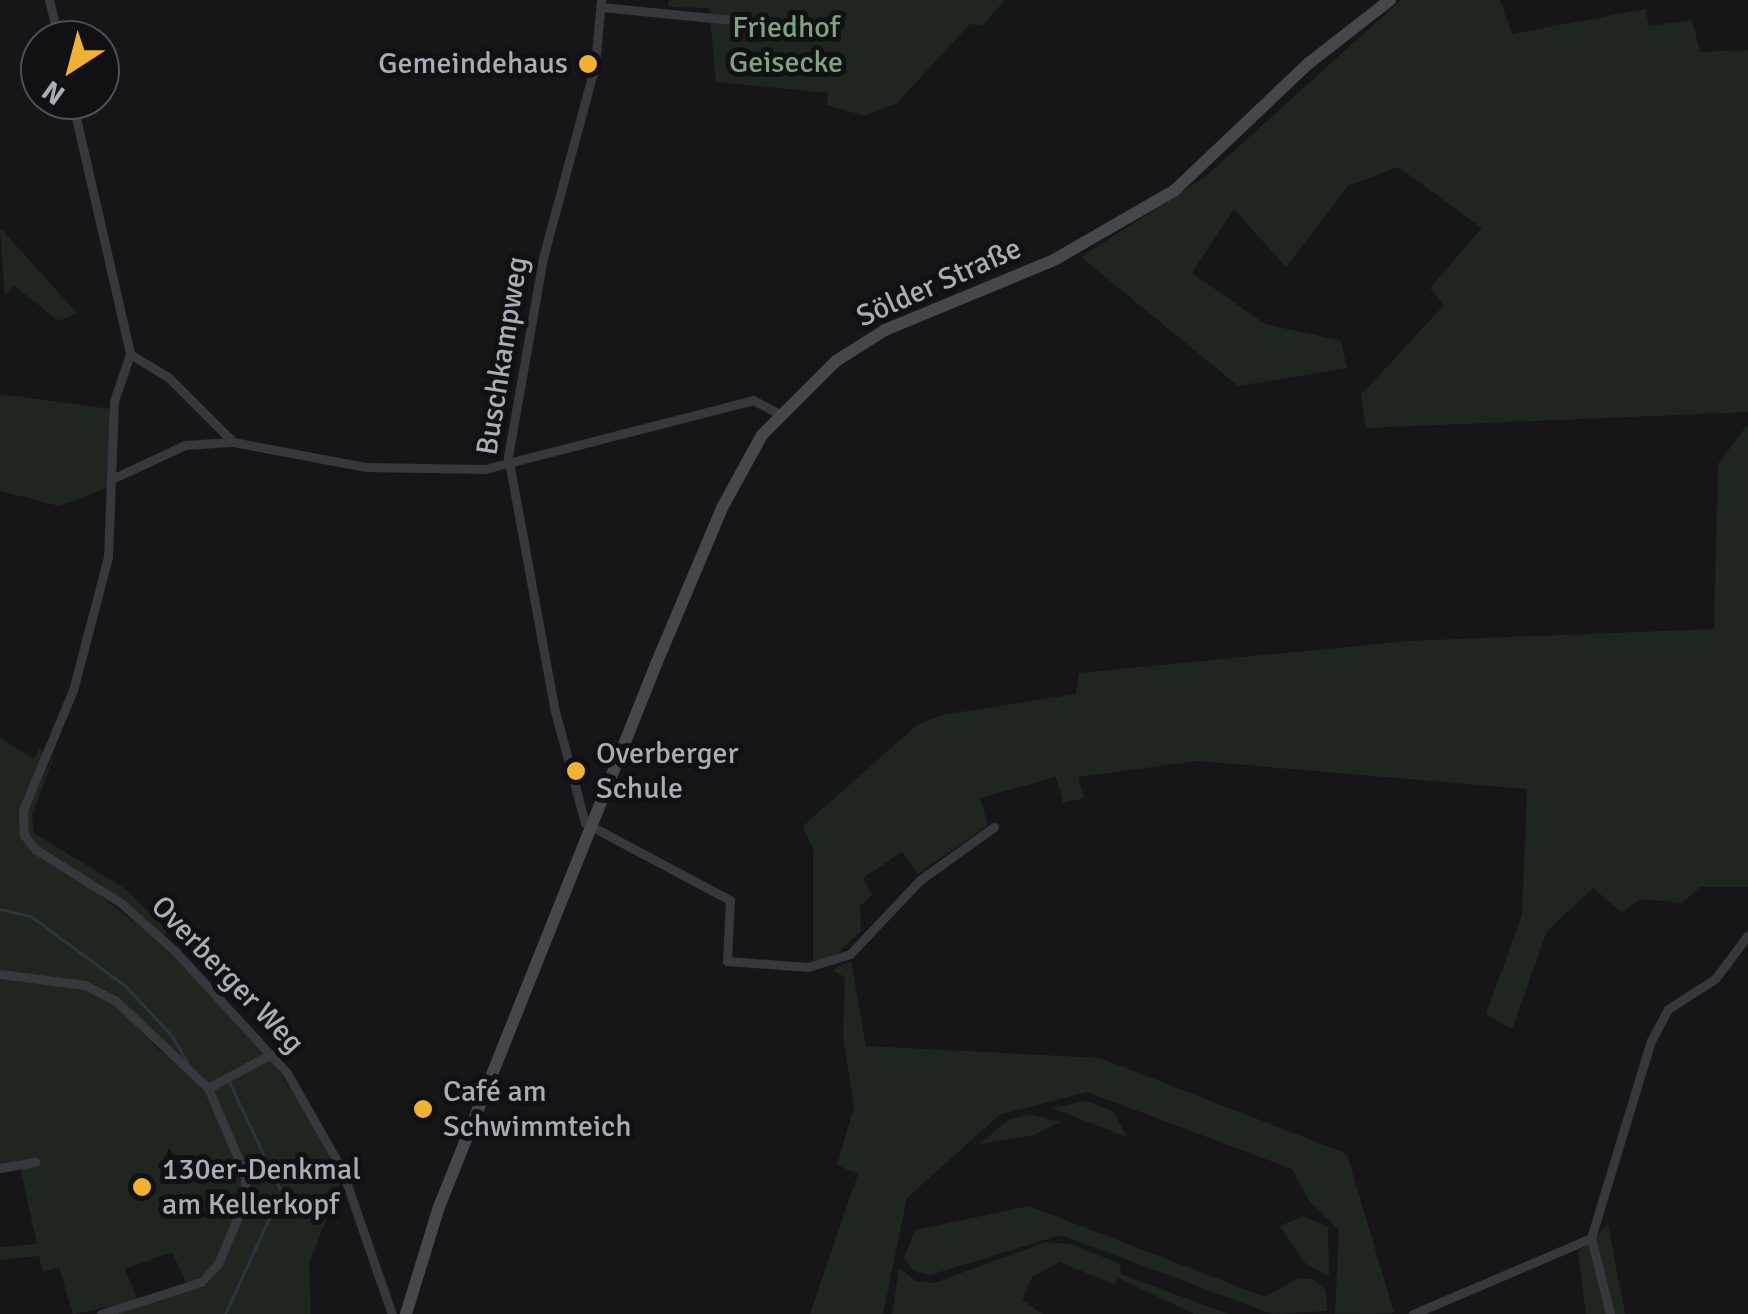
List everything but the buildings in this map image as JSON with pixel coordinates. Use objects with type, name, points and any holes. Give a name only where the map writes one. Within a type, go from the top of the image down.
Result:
[{"type":"main road","name":"Sölder Straße","points":[[406,1314],[439,1207],[722,508],[778,414],[836,360],[885,330],[1124,225],[1228,147],[1310,64],[1390,0]]},
{"type":"street","name":"Buschkampweg","points":[[591,829],[556,711],[508,464],[542,258],[595,65],[602,4],[752,22]]},
{"type":"street","points":[[77,120],[130,354],[168,377],[233,442]]},
{"type":"street","name":"Overberger Weg","points":[[130,354],[114,401],[114,478],[100,592],[62,719],[24,810],[24,835],[34,850],[121,903],[271,1054],[308,1104],[342,1170],[392,1314]]},
{"type":"street","points":[[114,478],[185,445],[233,442],[366,466],[508,464],[753,400],[778,414]]},
{"type":"street","points":[[591,829],[730,900],[727,961],[808,967],[850,954],[920,880],[994,827]]},
{"type":"street","points":[[1610,1314],[1591,1238],[1660,1019],[1715,978],[1748,936]]},
{"type":"street","points":[[0,974],[85,986],[115,1000],[208,1088],[245,1174],[245,1200],[218,1264],[202,1282],[101,1314]]},
{"type":"street","points":[[208,1088],[271,1054]]},
{"type":"street","points":[[0,1168],[35,1162]]},
{"type":"street","points":[[1413,1314],[1591,1238]]},
{"type":"green space","name":"Friedhof Geisecke","points":[[669,0],[1005,0],[983,25],[970,24],[897,103],[865,116],[827,105],[828,93],[716,82],[709,8],[668,7]]},
{"type":"green space","points":[[1401,0],[1500,0],[1512,34],[1645,9],[1649,26],[1692,20],[1700,52],[1748,50],[1748,412],[1366,428],[1361,395],[1444,305],[1430,288],[1482,228],[1398,167],[1348,186],[1286,267],[1234,209],[1192,273],[1265,324],[1341,341],[1347,368],[1238,386],[1081,257],[1206,176]]},
{"type":"green space","points":[[0,230],[77,313],[59,321],[14,286],[5,296]]},
{"type":"green space","points":[[0,394],[111,409],[110,487],[59,506],[0,491]]},
{"type":"green space","points":[[1748,424],[1748,887],[1700,887],[1682,903],[1640,899],[1622,913],[1593,888],[1547,931],[1512,1029],[1486,1014],[1522,915],[1527,789],[1197,761],[1078,777],[1084,798],[1063,803],[1056,777],[980,798],[988,825],[918,874],[902,852],[863,878],[872,895],[860,906],[861,931],[832,959],[813,961],[813,849],[803,826],[917,725],[942,715],[1076,694],[1079,673],[1408,641],[1714,629],[1718,464]]},
{"type":"green space","points":[[0,738],[34,759],[39,749],[47,755],[22,810],[22,836],[174,952],[268,1053],[208,1087],[99,990],[0,973]]},
{"type":"green space","points":[[55,753],[32,816],[34,833],[124,888],[168,931],[163,936],[36,848],[26,834],[26,811]]},
{"type":"green space","points":[[851,961],[866,1046],[1100,1058],[1347,1154],[1394,1313],[1335,1314],[1339,1230],[1309,1201],[1292,1169],[1087,1092],[999,1115],[907,1198],[883,1314],[810,1314],[858,1174],[837,1165],[854,1107],[843,1037],[845,977],[832,970]]},
{"type":"green space","points":[[0,975],[85,987],[115,1001],[158,1049],[207,1088],[244,1174],[243,1200],[215,1263],[188,1287],[172,1252],[125,1269],[138,1301],[73,1314],[59,1267],[43,1272],[39,1256],[0,1260],[0,1247],[37,1244],[20,1167],[37,1158],[0,1165]]},
{"type":"green space","points":[[270,1059],[303,1106],[341,1180],[309,1264],[311,1314],[113,1314],[207,1285],[219,1266],[234,1234],[247,1174],[210,1089]]},
{"type":"green space","points":[[1086,1101],[1113,1111],[1127,1137],[1052,1108]]},
{"type":"green space","points":[[1030,1114],[1060,1122],[1034,1135],[980,1144],[1008,1120]]},
{"type":"green space","points":[[1029,1206],[1265,1297],[1299,1278],[1312,1279],[1326,1290],[1327,1311],[1272,1314],[1061,1235],[930,1275],[914,1271],[904,1258],[915,1230]]},
{"type":"green space","points":[[1303,1216],[1328,1227],[1329,1277],[1305,1263],[1280,1226]]},
{"type":"green space","points":[[1608,1224],[1625,1314],[1586,1314],[1578,1253]]},
{"type":"green space","points":[[1046,1242],[1071,1244],[1120,1264],[1121,1274],[1228,1314],[1194,1314],[1118,1278],[1115,1285],[1060,1262],[1032,1277],[1022,1300],[1043,1314],[892,1314],[899,1268],[916,1281],[934,1283]]},
{"type":"waterway","points":[[0,909],[31,916],[127,987],[173,1037],[191,1068]]},
{"type":"waterway","points":[[225,1314],[281,1192],[229,1082]]},
{"type":"place","name":"Gemeindehaus","points":[[588,64]]},
{"type":"place","name":"Overberger Schule","points":[[576,771]]},
{"type":"place","name":"Café am Schwimmteich","points":[[423,1109]]},
{"type":"place","name":"130er-Denkmal am Kellerkopf","points":[[142,1187]]}]
